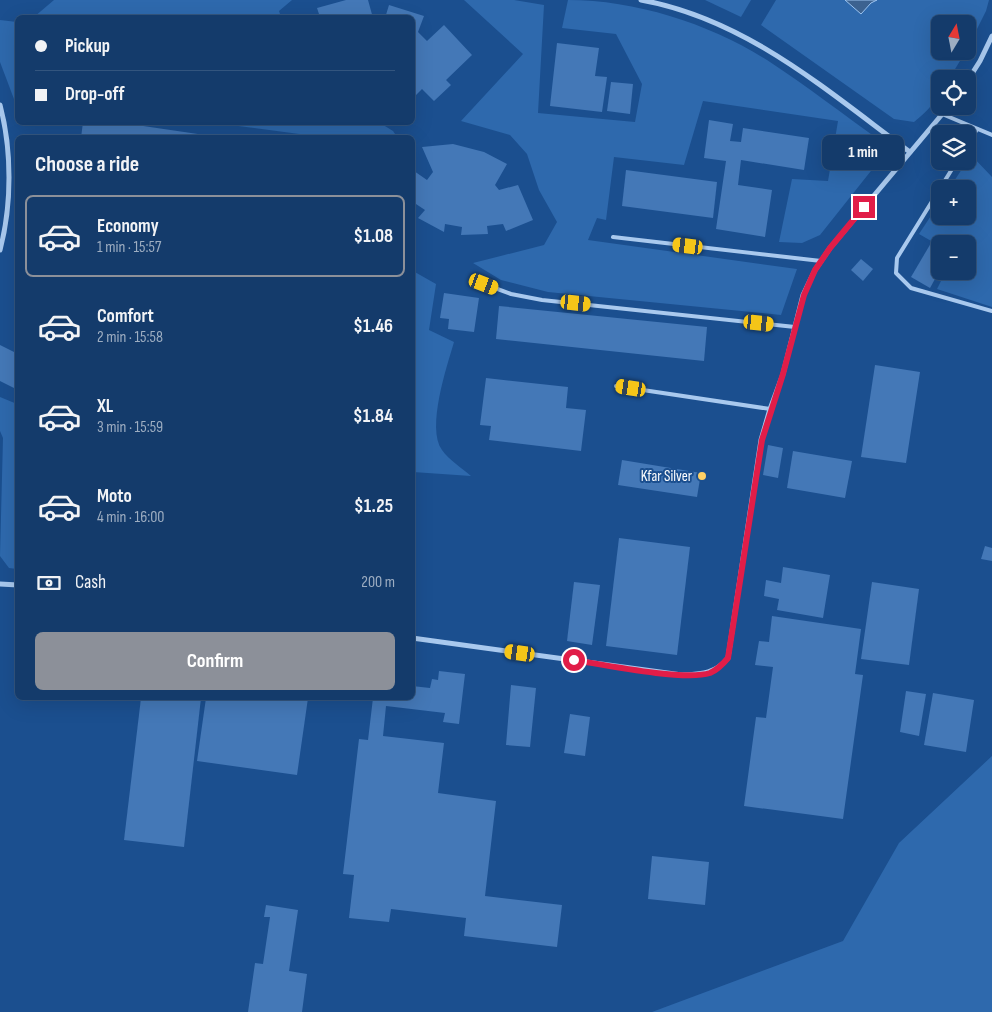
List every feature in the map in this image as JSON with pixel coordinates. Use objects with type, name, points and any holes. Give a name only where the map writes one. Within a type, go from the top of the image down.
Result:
[{"type":"street","points":[[641,0],[694,13],[741,33],[788,62],[910,152]]},
{"type":"street","points":[[974,70],[992,36]]},
{"type":"street","points":[[0,105],[8,166],[7,206],[0,250]]},
{"type":"street","points":[[415,638],[682,675],[710,673],[721,666],[728,658],[762,440],[770,409],[783,374],[804,295],[821,262],[941,115]]},
{"type":"street","points":[[0,584],[15,585]]},
{"type":"lane","points":[[944,115],[992,135]]},
{"type":"lane","points":[[951,170],[897,258],[896,273],[911,288],[992,311]]},
{"type":"lane","points":[[613,237],[821,262]]},
{"type":"lane","points":[[484,284],[511,294],[542,300],[796,327]]},
{"type":"lane","points":[[616,386],[770,409]]},
{"type":"shaded area","points":[[54,0],[292,0],[279,11],[280,15],[36,15]]},
{"type":"shaded area","points":[[464,0],[514,0],[544,5],[538,113],[635,122],[642,84],[616,34],[562,28],[568,0],[594,1],[646,9],[672,16],[721,35],[745,47],[796,80],[882,142],[886,152],[820,235],[802,243],[779,242],[792,179],[828,181],[838,121],[703,101],[684,165],[614,157],[606,220],[597,218],[588,240],[797,269],[781,315],[548,292],[501,280],[473,263],[544,245],[557,222],[539,190],[527,154],[510,135],[461,121],[523,54]]},
{"type":"shaded area","points":[[705,0],[751,0],[741,17]]},
{"type":"shaded area","points":[[776,0],[989,0],[976,31],[976,15],[931,15],[931,60],[961,60],[954,70],[931,70],[931,106],[914,122],[894,119],[761,25]]},
{"type":"shaded area","points":[[845,0],[877,0],[871,3],[861,14]]},
{"type":"shaded area","points":[[0,20],[15,22],[15,102],[0,62]]},
{"type":"shaded area","points":[[230,125],[383,125],[396,135],[307,135]]},
{"type":"shaded area","points":[[976,160],[992,177],[992,307],[937,289],[942,280],[976,280],[976,235],[931,235],[931,241],[919,234],[931,216],[931,225],[976,225],[976,180],[955,180],[961,170],[976,170]]},
{"type":"shaded area","points":[[415,272],[436,284],[429,330],[454,342],[439,397],[436,427],[438,440],[445,454],[471,476],[415,472]]},
{"type":"shaded area","points":[[0,397],[15,403],[15,569],[9,568],[0,556],[3,438],[0,431]]},
{"type":"shaded area","points":[[992,756],[992,1012],[652,1012],[843,941],[899,843]]},
{"type":"building","points":[[346,0],[368,0],[372,15],[316,15],[319,14],[317,8]]},
{"type":"building","points":[[389,5],[424,16],[418,32],[427,41],[444,25],[472,55],[446,80],[451,85],[434,101],[422,89],[415,94],[415,15],[386,15]]},
{"type":"building","points":[[557,43],[599,48],[595,76],[607,77],[602,112],[550,106]]},
{"type":"building","points":[[611,82],[633,84],[630,114],[607,111]]},
{"type":"building","points":[[709,120],[733,124],[730,141],[741,142],[743,128],[809,138],[804,170],[741,160],[738,185],[772,190],[765,237],[716,229],[726,161],[704,158]]},
{"type":"building","points":[[83,125],[136,125],[205,135],[81,135]]},
{"type":"building","points":[[453,144],[484,152],[507,164],[495,185],[499,190],[518,185],[533,220],[506,231],[503,224],[487,226],[488,234],[461,235],[462,227],[445,224],[444,232],[418,218],[425,210],[416,204],[415,206],[415,172],[427,180],[433,172],[422,147]]},
{"type":"building","points":[[626,170],[717,182],[713,218],[622,206]]},
{"type":"building","points":[[931,243],[931,280],[934,280],[930,288],[911,277]]},
{"type":"building","points":[[861,259],[873,269],[863,281],[851,270]]},
{"type":"building","points":[[444,293],[479,298],[474,332],[448,329],[449,319],[440,318]]},
{"type":"building","points":[[499,306],[707,327],[704,361],[496,339]]},
{"type":"building","points":[[0,345],[15,352],[15,388],[0,381]]},
{"type":"building","points":[[875,365],[920,372],[906,463],[861,457]]},
{"type":"building","points":[[486,378],[568,387],[566,408],[586,410],[581,451],[489,440],[491,426],[480,425]]},
{"type":"building","points":[[768,445],[783,448],[778,478],[763,475]]},
{"type":"building","points":[[793,451],[852,461],[845,498],[787,488]]},
{"type":"building","points":[[622,460],[701,473],[697,497],[618,485]]},
{"type":"building","points":[[619,538],[690,547],[677,655],[606,646]]},
{"type":"building","points":[[985,546],[992,548],[992,561],[981,559]]},
{"type":"building","points":[[783,567],[830,575],[823,618],[777,610],[779,599],[764,596],[766,580],[781,583]]},
{"type":"building","points":[[574,582],[600,585],[592,645],[567,641]]},
{"type":"building","points":[[872,582],[919,589],[909,665],[861,659]]},
{"type":"building","points":[[772,616],[861,629],[855,674],[863,675],[843,819],[744,806],[756,717],[766,718],[773,667],[755,665],[759,641],[769,642]]},
{"type":"building","points":[[439,671],[465,674],[459,724],[443,722],[445,713],[386,706],[383,736],[444,743],[438,793],[496,801],[485,896],[562,905],[557,947],[464,936],[466,918],[391,909],[389,922],[349,918],[354,875],[343,874],[359,739],[368,740],[373,700],[415,700],[415,686],[430,688],[432,679],[438,680]]},
{"type":"building","points":[[511,685],[536,688],[530,747],[506,745]]},
{"type":"building","points":[[906,691],[926,694],[919,736],[900,732]]},
{"type":"building","points":[[933,693],[974,700],[966,752],[924,745]]},
{"type":"building","points":[[141,700],[201,700],[184,847],[124,840]]},
{"type":"building","points":[[206,700],[308,700],[297,775],[197,761]]},
{"type":"building","points":[[570,714],[590,717],[585,756],[564,753]]},
{"type":"building","points":[[652,856],[709,862],[705,905],[648,899]]},
{"type":"building","points":[[266,905],[298,910],[289,971],[307,974],[302,1012],[248,1012],[255,963],[263,964],[270,917],[264,917]]},
{"type":"place","name":"Kfar Silver","points":[[702,476]]},
{"type":"route","points":[[574,660],[682,675],[710,673],[721,666],[728,658],[762,440],[772,401],[783,374],[804,295],[815,270],[830,248],[864,207]]}]
